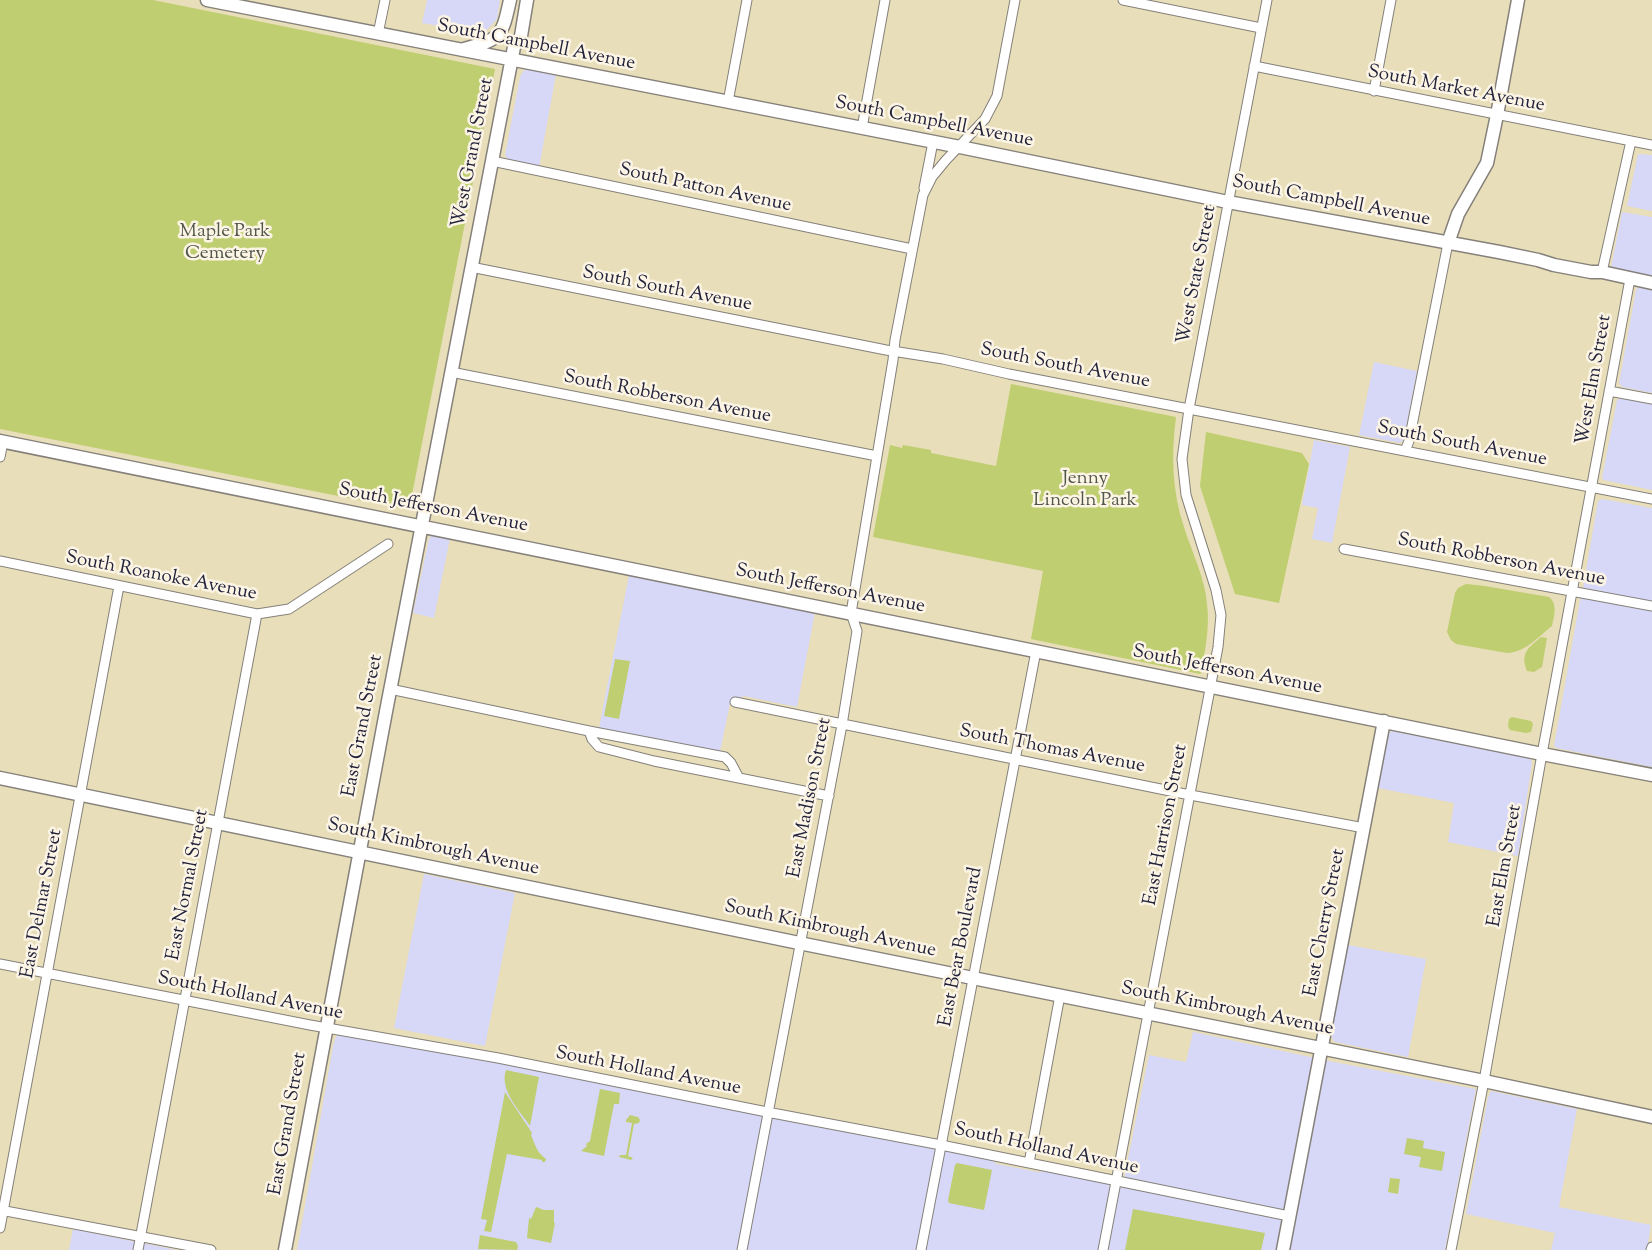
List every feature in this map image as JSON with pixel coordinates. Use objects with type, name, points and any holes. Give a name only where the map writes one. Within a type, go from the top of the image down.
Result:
[{"type":"main road","name":"South Campbell Avenue","points":[[207,0],[460,50],[513,53],[728,102],[1228,202],[1652,283]]},
{"type":"main road","points":[[460,50],[487,43],[498,36],[505,25],[510,0]]},
{"type":"main road","name":"West Grand Street","points":[[513,53],[511,31],[516,0]]},
{"type":"main road","name":"West Grand Street","points":[[471,267],[513,53],[521,36],[527,0]]},
{"type":"main road","points":[[1448,243],[1458,214],[1487,163],[1518,0]]},
{"type":"main road","name":"East Grand Street","points":[[285,1250],[471,267]]},
{"type":"main road","name":"South Jefferson Avenue","points":[[1,442],[1652,775]]},
{"type":"main road","name":"East Cherry Street","points":[[1283,1250],[1384,721]]},
{"type":"main road","name":"South Kimbrough Avenue","points":[[0,778],[80,796],[359,851],[1652,1117]]},
{"type":"street","points":[[378,34],[385,0]]},
{"type":"street","points":[[728,102],[747,0]]},
{"type":"street","points":[[862,128],[885,0]]},
{"type":"street","points":[[923,195],[932,178],[946,160],[985,120],[997,96],[1015,0]]},
{"type":"street","points":[[1123,0],[1261,28]]},
{"type":"street","name":"West State Street","points":[[1189,408],[1267,0]]},
{"type":"street","points":[[1374,91],[1391,0]]},
{"type":"street","name":"South Market Avenue","points":[[1254,66],[1652,145]]},
{"type":"street","points":[[1602,272],[1631,141]]},
{"type":"street","name":"East Madison Street","points":[[742,1250],[842,724],[857,631],[851,613],[895,352],[895,340],[932,142]]},
{"type":"street","name":"South Patton Avenue","points":[[492,161],[912,249]]},
{"type":"street","points":[[1405,451],[1409,441],[1448,243]]},
{"type":"street","name":"South South Avenue","points":[[471,267],[895,352],[943,359],[1652,499]]},
{"type":"street","name":"West Elm Street","points":[[1592,487],[1630,278]]},
{"type":"street","name":"South Robberson Avenue","points":[[451,372],[877,456]]},
{"type":"street","points":[[1609,391],[1652,399]]},
{"type":"street","name":"East Harrison Street","points":[[1103,1250],[1218,647],[1221,616],[1210,569],[1186,495],[1182,458],[1189,408]]},
{"type":"street","points":[[0,457],[1,442]]},
{"type":"street","name":"East Elm Street","points":[[1451,1250],[1484,1081],[1592,487]]},
{"type":"street","name":"South Roanoke Avenue","points":[[0,561],[257,614],[289,609],[388,544]]},
{"type":"street","name":"South Robberson Avenue","points":[[1344,549],[1652,606]]},
{"type":"street","name":"East Delmar Street","points":[[0,1228],[119,586]]},
{"type":"street","name":"East Normal Street","points":[[138,1250],[257,614]]},
{"type":"street","name":"East Bear Boulevard","points":[[921,1250],[1036,651]]},
{"type":"street","points":[[390,689],[589,731],[725,757],[731,763],[739,778]]},
{"type":"street","name":"South Thomas Avenue","points":[[735,702],[1190,795],[1364,828]]},
{"type":"street","points":[[589,731],[598,747],[654,761],[829,796]]},
{"type":"street","name":"South Holland Avenue","points":[[0,964],[184,1001],[498,1058],[768,1112],[941,1144],[1289,1216]]},
{"type":"street","points":[[1029,1163],[1060,995]]},
{"type":"street","points":[[2,1210],[211,1250]]},
{"type":"shaded area","points":[[427,0],[500,0],[497,19],[483,34],[422,23]]},
{"type":"shaded area","points":[[529,69],[556,74],[539,168],[508,161],[505,155],[520,77],[523,71]]},
{"type":"shaded area","points":[[1638,154],[1652,155],[1652,211],[1627,206]]},
{"type":"shaded area","points":[[1622,212],[1652,217],[1652,277],[1611,268]]},
{"type":"shaded area","points":[[1640,286],[1646,286],[1652,290],[1652,393],[1622,387],[1619,383],[1636,290]]},
{"type":"shaded area","points":[[1374,362],[1417,371],[1404,439],[1400,443],[1359,435]]},
{"type":"shaded area","points":[[1621,398],[1652,404],[1652,490],[1602,478],[1617,400]]},
{"type":"shaded area","points":[[1314,440],[1350,447],[1332,543],[1312,539],[1318,508],[1302,505]]},
{"type":"shaded area","points":[[1602,499],[1652,508],[1652,602],[1583,588],[1598,501]]},
{"type":"shaded area","points":[[434,535],[450,538],[434,618],[413,613],[429,539]]},
{"type":"shaded area","points":[[629,575],[815,612],[797,707],[744,696],[730,703],[720,752],[599,728]]},
{"type":"shaded area","points":[[1582,597],[1652,610],[1652,767],[1556,748],[1554,746]]},
{"type":"shaded area","points":[[1392,731],[1531,760],[1518,856],[1448,842],[1454,803],[1378,788],[1388,735]]},
{"type":"shaded area","points":[[424,874],[515,893],[485,1046],[394,1028]]},
{"type":"shaded area","points":[[1348,945],[1426,959],[1408,1057],[1335,1042],[1333,1040],[1331,1033]]},
{"type":"shaded area","points":[[1193,1032],[1334,1062],[1476,1089],[1445,1250],[297,1250],[333,1046],[336,1036],[340,1034],[510,1065],[924,1146],[990,1159],[997,1164],[1106,1182],[1122,1188],[1149,1055],[1186,1062]]},
{"type":"shaded area","points":[[1491,1091],[1577,1109],[1559,1207],[1651,1225],[1647,1250],[1551,1250],[1555,1233],[1466,1214],[1488,1097]]},
{"type":"shaded area","points":[[73,1229],[177,1250],[69,1250]]},
{"type":"green space","name":"Maple Park Cemetery","points":[[0,0],[153,0],[495,69],[409,510],[0,429]]},
{"type":"green space","name":"Jenny Lincoln Park","points":[[1011,384],[1176,417],[1173,459],[1177,500],[1184,527],[1201,575],[1207,604],[1207,639],[1200,674],[1031,639],[1043,571],[873,537],[890,445],[902,448],[903,445],[931,450],[931,453],[996,466]]},
{"type":"green space","points":[[1206,432],[1302,453],[1309,464],[1279,603],[1235,594],[1200,486]]},
{"type":"green space","points":[[1466,584],[1549,597],[1554,603],[1552,626],[1526,647],[1514,652],[1507,653],[1456,644],[1451,640],[1447,632],[1455,593],[1458,588]]},
{"type":"green space","points":[[1541,637],[1547,638],[1542,667],[1534,672],[1527,671],[1524,660],[1526,651]]},
{"type":"green space","points":[[615,659],[630,661],[619,719],[604,716]]},
{"type":"green space","points":[[1512,717],[1531,721],[1533,724],[1531,732],[1510,730],[1508,726],[1509,719]]},
{"type":"green space","points":[[506,1070],[539,1077],[530,1126],[508,1093],[505,1085]]},
{"type":"green space","points":[[600,1089],[620,1093],[619,1104],[614,1104],[604,1156],[581,1151],[590,1141]]},
{"type":"green space","points":[[505,1092],[532,1133],[531,1135],[538,1151],[546,1159],[545,1162],[542,1162],[542,1160],[507,1154],[491,1232],[484,1231],[487,1220],[481,1219]]},
{"type":"green space","points":[[630,1115],[638,1117],[640,1120],[639,1123],[634,1124],[628,1156],[633,1158],[631,1160],[619,1157],[620,1155],[626,1155],[632,1123],[626,1122],[626,1120]]},
{"type":"green space","points":[[1407,1138],[1424,1141],[1423,1148],[1445,1152],[1442,1171],[1419,1167],[1421,1157],[1404,1154]]},
{"type":"green space","points":[[957,1163],[992,1170],[984,1210],[949,1203],[955,1165]]},
{"type":"green space","points":[[1390,1178],[1400,1179],[1398,1194],[1388,1192]]},
{"type":"green space","points":[[536,1207],[544,1210],[554,1210],[555,1223],[551,1243],[527,1238],[529,1218],[531,1219]]},
{"type":"green space","points":[[1133,1209],[1265,1233],[1261,1250],[1125,1250]]},
{"type":"green space","points":[[480,1235],[516,1242],[517,1250],[478,1249]]}]
